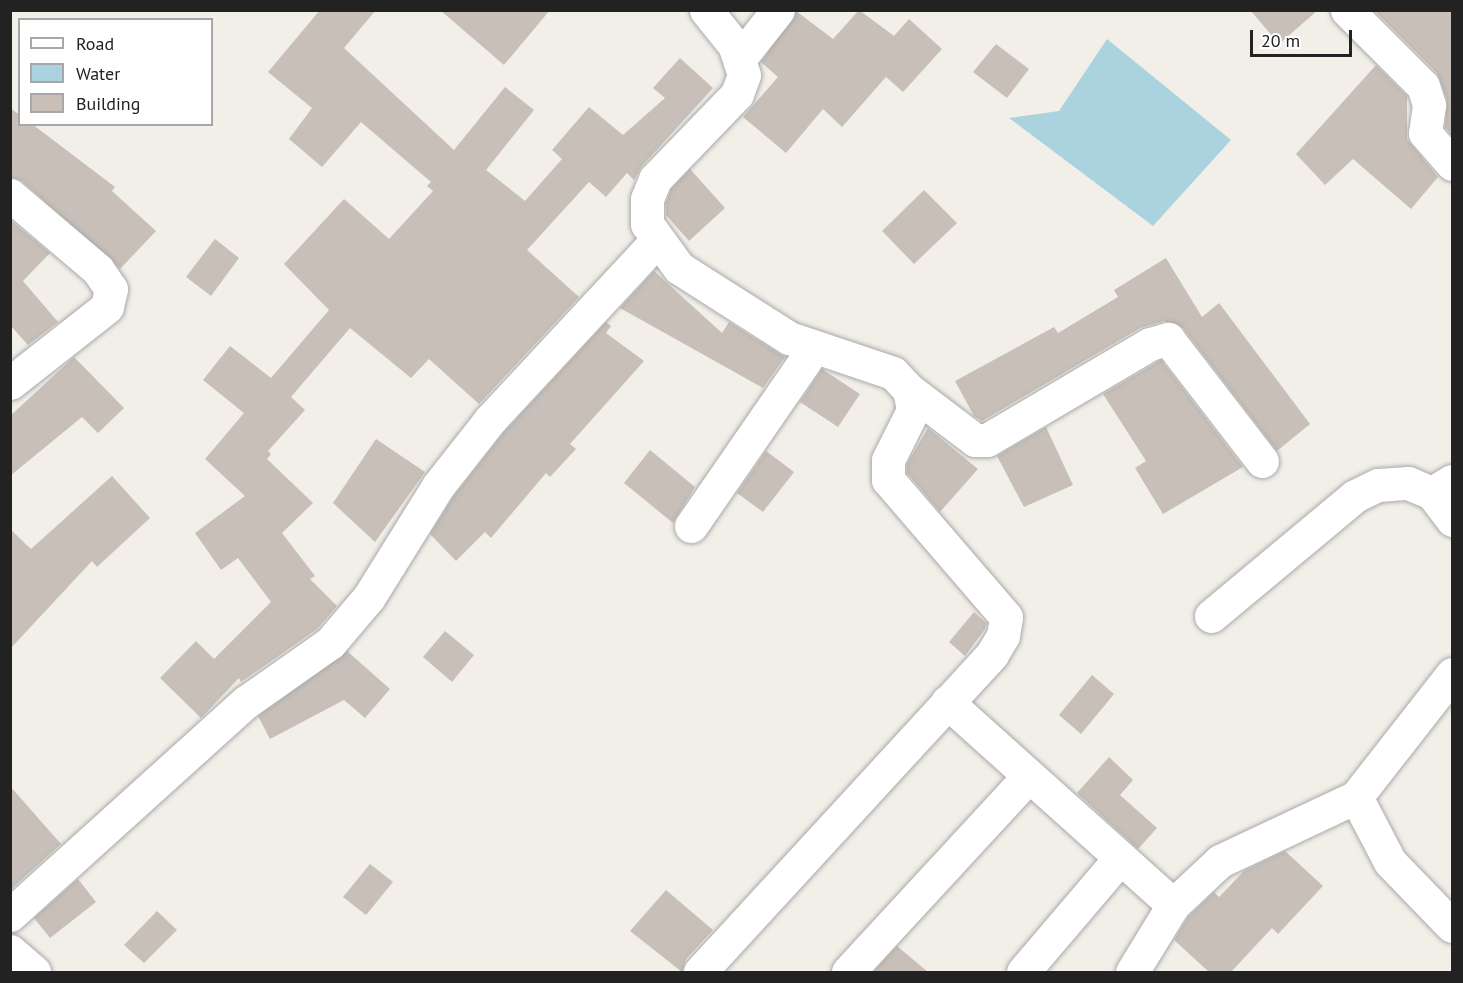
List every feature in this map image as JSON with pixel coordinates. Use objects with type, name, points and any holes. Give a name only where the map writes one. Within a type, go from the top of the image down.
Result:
[{"type":"street","points":[[706,10],[740,58],[744,75],[737,94],[655,180],[646,199],[647,215],[657,240],[679,268],[789,338],[893,374],[909,390],[975,440],[987,440],[1150,344],[1168,339],[1262,461]]},
{"type":"street","points":[[740,58],[767,18],[778,10]]},
{"type":"street","points":[[1347,10],[1423,86],[1429,105],[1425,133],[1452,164]]},
{"type":"street","points":[[10,195],[98,270],[111,289],[107,308],[10,383]]},
{"type":"street","points":[[10,915],[246,702],[330,643],[369,597],[438,486],[490,420],[657,240]]},
{"type":"street","points":[[691,526],[814,348]]},
{"type":"street","points":[[700,972],[992,654],[1003,636],[1006,617],[888,480],[888,460],[913,410],[909,390]]},
{"type":"street","points":[[1211,616],[1355,496],[1378,485],[1408,483],[1442,487],[1452,520]]},
{"type":"street","points":[[1132,972],[1173,905],[1220,861],[1356,797],[1452,674]]},
{"type":"street","points":[[947,702],[1173,905]]},
{"type":"street","points":[[849,972],[1029,776]]},
{"type":"street","points":[[1356,797],[1390,862],[1452,926]]},
{"type":"street","points":[[1023,972],[1120,858]]},
{"type":"street","points":[[10,951],[34,972]]},
{"type":"water","points":[[1107,39],[1231,140],[1153,226],[1009,118],[1059,111]]},
{"type":"building","points":[[320,10],[376,10],[344,48],[454,150],[505,87],[534,110],[486,170],[525,201],[562,159],[552,150],[589,107],[623,135],[665,98],[653,88],[680,58],[713,88],[642,166],[634,180],[627,173],[606,197],[589,182],[527,250],[579,297],[479,404],[429,359],[411,378],[350,328],[291,397],[305,410],[268,451],[271,454],[267,459],[313,503],[282,533],[315,576],[310,579],[337,606],[317,629],[241,682],[239,678],[201,718],[160,678],[196,641],[214,659],[271,602],[238,558],[221,570],[195,533],[245,496],[205,459],[244,413],[203,380],[230,346],[271,378],[329,310],[284,264],[344,199],[389,239],[433,191],[427,186],[431,182],[361,122],[322,167],[289,139],[312,108],[268,72]]},
{"type":"building","points":[[440,10],[550,10],[504,65]]},
{"type":"building","points":[[859,10],[894,36],[909,19],[942,49],[903,92],[886,77],[842,127],[823,109],[786,153],[743,117],[778,77],[761,62],[796,11],[833,39]]},
{"type":"building","points":[[1250,10],[1318,10],[1279,44]]},
{"type":"building","points":[[1374,10],[1452,10],[1452,136],[1445,127],[1447,100],[1437,73]]},
{"type":"building","points":[[996,44],[1029,69],[1007,98],[973,72]]},
{"type":"building","points":[[1376,65],[1407,96],[1407,139],[1438,177],[1411,209],[1353,159],[1325,185],[1296,154]]},
{"type":"building","points":[[10,108],[18,114],[18,126],[35,126],[115,187],[112,191],[156,231],[120,269],[22,181],[10,177]]},
{"type":"building","points":[[690,169],[725,208],[689,241],[666,215],[666,203],[671,189]]},
{"type":"building","points":[[924,190],[957,223],[914,264],[882,231]]},
{"type":"building","points":[[10,220],[50,253],[23,281],[58,322],[28,345],[10,325]]},
{"type":"building","points":[[215,239],[239,258],[211,296],[186,277]]},
{"type":"building","points":[[1166,258],[1202,317],[1219,303],[1310,424],[1277,451],[1183,328],[1164,321],[1140,328],[982,421],[974,416],[955,381],[1054,327],[1058,333],[1118,297],[1114,290]]},
{"type":"building","points":[[654,271],[722,333],[729,322],[785,357],[763,388],[620,308]]},
{"type":"building","points":[[606,322],[611,326],[606,333],[644,361],[570,444],[576,449],[550,477],[546,473],[491,538],[485,532],[456,561],[430,534],[453,497],[504,432]]},
{"type":"building","points":[[74,357],[124,408],[98,433],[82,417],[10,476],[10,416]]},
{"type":"building","points":[[1161,360],[1243,467],[1163,514],[1135,468],[1146,461],[1103,394]]},
{"type":"building","points":[[822,369],[860,394],[838,427],[800,402]]},
{"type":"building","points":[[1046,427],[1073,485],[1024,507],[997,456]]},
{"type":"building","points":[[928,428],[978,469],[940,512],[907,473],[907,464]]},
{"type":"building","points":[[376,439],[425,472],[375,542],[333,503]]},
{"type":"building","points":[[650,450],[695,487],[673,523],[624,483]]},
{"type":"building","points":[[766,451],[794,472],[763,512],[737,493]]},
{"type":"building","points":[[112,476],[150,518],[97,567],[92,561],[10,649],[10,529],[31,549]]},
{"type":"building","points":[[974,612],[986,623],[985,629],[965,656],[949,642]]},
{"type":"building","points":[[445,631],[474,655],[452,682],[423,657]]},
{"type":"building","points":[[347,651],[390,689],[365,718],[344,700],[270,739],[258,716]]},
{"type":"building","points":[[1092,675],[1114,694],[1081,734],[1059,715]]},
{"type":"building","points":[[1109,757],[1133,780],[1120,795],[1157,828],[1138,849],[1077,793]]},
{"type":"building","points":[[10,786],[61,844],[11,889],[10,889]]},
{"type":"building","points":[[1285,851],[1323,886],[1278,934],[1272,928],[1231,972],[1209,972],[1174,940],[1188,917],[1214,892],[1219,897],[1244,871]]},
{"type":"building","points":[[370,864],[393,882],[366,915],[343,897]]},
{"type":"building","points":[[78,879],[96,902],[50,938],[34,918]]},
{"type":"building","points":[[666,890],[713,930],[686,959],[682,972],[630,931]]},
{"type":"building","points":[[157,911],[177,930],[144,963],[124,945]]},
{"type":"building","points":[[897,946],[928,972],[873,972]]}]
